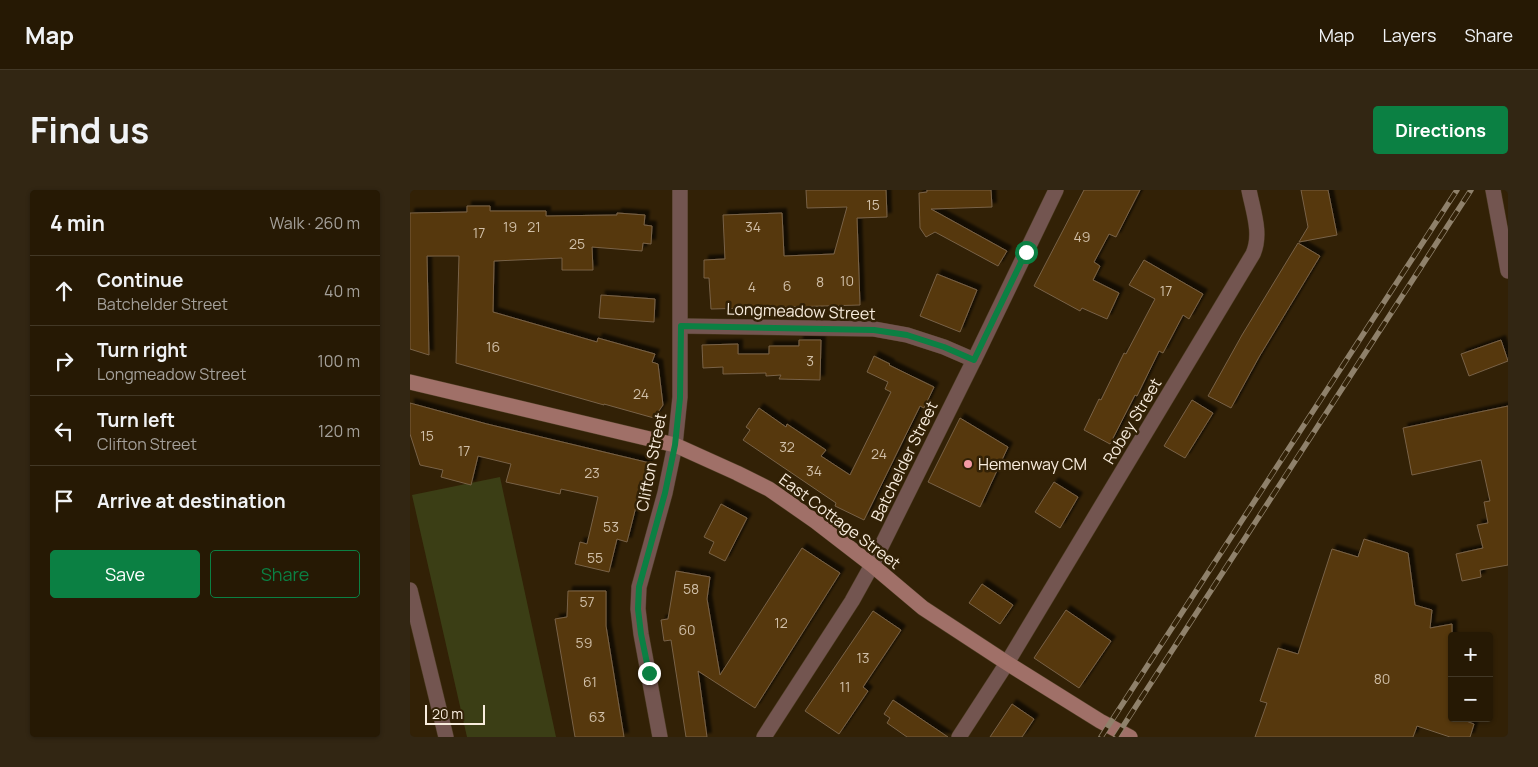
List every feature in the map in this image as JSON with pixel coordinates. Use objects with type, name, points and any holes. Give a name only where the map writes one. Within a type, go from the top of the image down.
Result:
[{"type":"street","name":"Clifton Street","points":[[660,737],[641,634],[638,602],[639,587],[665,493],[675,445],[680,398],[680,190]]},
{"type":"street","name":"Batchelder Street","points":[[764,737],[852,601],[872,565],[1056,190]]},
{"type":"street","name":"Robey Street","points":[[959,737],[1007,663],[1253,254],[1257,245],[1258,234],[1249,190]]},
{"type":"street","points":[[1493,190],[1508,271]]},
{"type":"street","name":"Longmeadow Street","points":[[681,326],[874,330],[907,335],[944,347],[974,360]]},
{"type":"street","name":"East Cottage Street","points":[[410,382],[675,445],[737,473],[769,489],[815,521],[923,608],[1100,721],[1130,737]]},
{"type":"street","points":[[410,590],[446,737]]},
{"type":"green space","points":[[500,477],[556,737],[467,737],[412,495]]},
{"type":"building","points":[[806,190],[886,190],[887,217],[857,218],[860,305],[711,309],[709,278],[704,278],[704,260],[725,259],[723,215],[782,213],[784,256],[834,254],[847,207],[807,208]]},
{"type":"building","points":[[927,190],[991,190],[992,207],[931,209],[1007,251],[998,266],[935,232],[926,237],[920,228],[919,193],[927,192]]},
{"type":"building","points":[[1084,190],[1140,190],[1116,237],[1109,234],[1094,262],[1100,266],[1093,280],[1119,293],[1107,319],[1082,308],[1080,311],[1034,286]]},
{"type":"building","points":[[1301,190],[1328,190],[1337,235],[1299,242],[1308,227]]},
{"type":"building","points":[[467,206],[490,206],[490,211],[546,211],[546,216],[617,215],[617,213],[645,215],[644,225],[652,226],[651,244],[643,243],[642,251],[592,247],[593,270],[562,270],[562,258],[494,261],[493,312],[597,342],[598,338],[655,354],[652,362],[658,364],[663,405],[654,418],[456,363],[459,256],[427,256],[429,355],[410,349],[410,213],[467,212]]},
{"type":"building","points":[[1298,243],[1320,256],[1259,357],[1231,408],[1208,396],[1242,335]]},
{"type":"building","points":[[1144,260],[1203,294],[1189,319],[1183,315],[1163,353],[1159,351],[1137,396],[1135,395],[1110,444],[1084,430],[1099,399],[1101,400],[1124,353],[1126,354],[1155,299],[1129,285]]},
{"type":"building","points":[[937,274],[977,290],[960,332],[920,316]]},
{"type":"building","points":[[601,295],[655,299],[654,322],[599,318]]},
{"type":"building","points":[[799,340],[821,340],[820,380],[779,379],[781,375],[766,376],[766,373],[723,374],[723,367],[703,368],[702,345],[738,344],[738,354],[769,354],[769,346],[799,346]]},
{"type":"building","points":[[1501,340],[1508,361],[1469,376],[1461,354]]},
{"type":"building","points":[[874,356],[934,387],[924,408],[920,406],[864,520],[835,506],[836,503],[743,440],[750,430],[746,427],[759,408],[786,427],[787,424],[826,450],[821,456],[850,475],[891,392],[885,389],[888,382],[867,372]]},
{"type":"building","points":[[1192,400],[1213,413],[1185,458],[1164,446]]},
{"type":"building","points":[[410,403],[487,424],[650,463],[643,492],[640,491],[627,542],[617,539],[609,572],[575,564],[580,542],[587,544],[598,497],[561,489],[560,494],[506,482],[511,464],[478,456],[471,485],[441,477],[443,470],[420,465],[410,434]]},
{"type":"building","points":[[1508,406],[1508,565],[1480,570],[1481,577],[1462,581],[1456,554],[1483,548],[1477,525],[1488,523],[1484,502],[1490,501],[1481,460],[1412,475],[1403,428]]},
{"type":"building","name":"Hemenway CM","points":[[960,418],[1008,447],[980,507],[928,482]]},
{"type":"building","points":[[1054,482],[1078,497],[1060,528],[1035,512]]},
{"type":"building","points":[[721,504],[747,518],[725,561],[709,553],[714,542],[704,537]]},
{"type":"building","points":[[1364,539],[1408,553],[1415,605],[1432,610],[1430,628],[1452,624],[1452,632],[1448,632],[1448,722],[1469,722],[1474,724],[1470,737],[1450,737],[1417,726],[1413,737],[1255,737],[1267,703],[1260,701],[1278,648],[1298,654],[1332,549],[1358,557]]},
{"type":"building","points":[[802,548],[840,573],[755,708],[698,671],[707,737],[686,737],[671,640],[664,641],[661,620],[668,619],[676,571],[710,577],[707,599],[720,675]]},
{"type":"building","points":[[982,584],[1013,605],[1000,624],[969,603]]},
{"type":"building","points":[[568,591],[606,591],[606,626],[624,737],[575,737],[555,619],[567,617]]},
{"type":"building","points":[[1066,610],[1111,641],[1079,688],[1034,658]]},
{"type":"building","points":[[873,611],[901,630],[863,687],[868,691],[839,734],[805,711]]},
{"type":"building","points":[[893,700],[948,737],[907,737],[887,723],[890,718],[884,714]]},
{"type":"building","points":[[1012,704],[1034,719],[1022,737],[990,737]]},
{"type":"railway","points":[[1101,737],[1457,190]]},
{"type":"railway","points":[[1116,737],[1471,190]]},
{"type":"place","name":"Hemenway CM","points":[[968,464]]},
{"type":"route","points":[[649,673],[638,609],[639,587],[665,493],[675,445],[680,398],[681,326],[802,327],[874,330],[907,335],[944,347],[974,360],[1026,252]]}]
